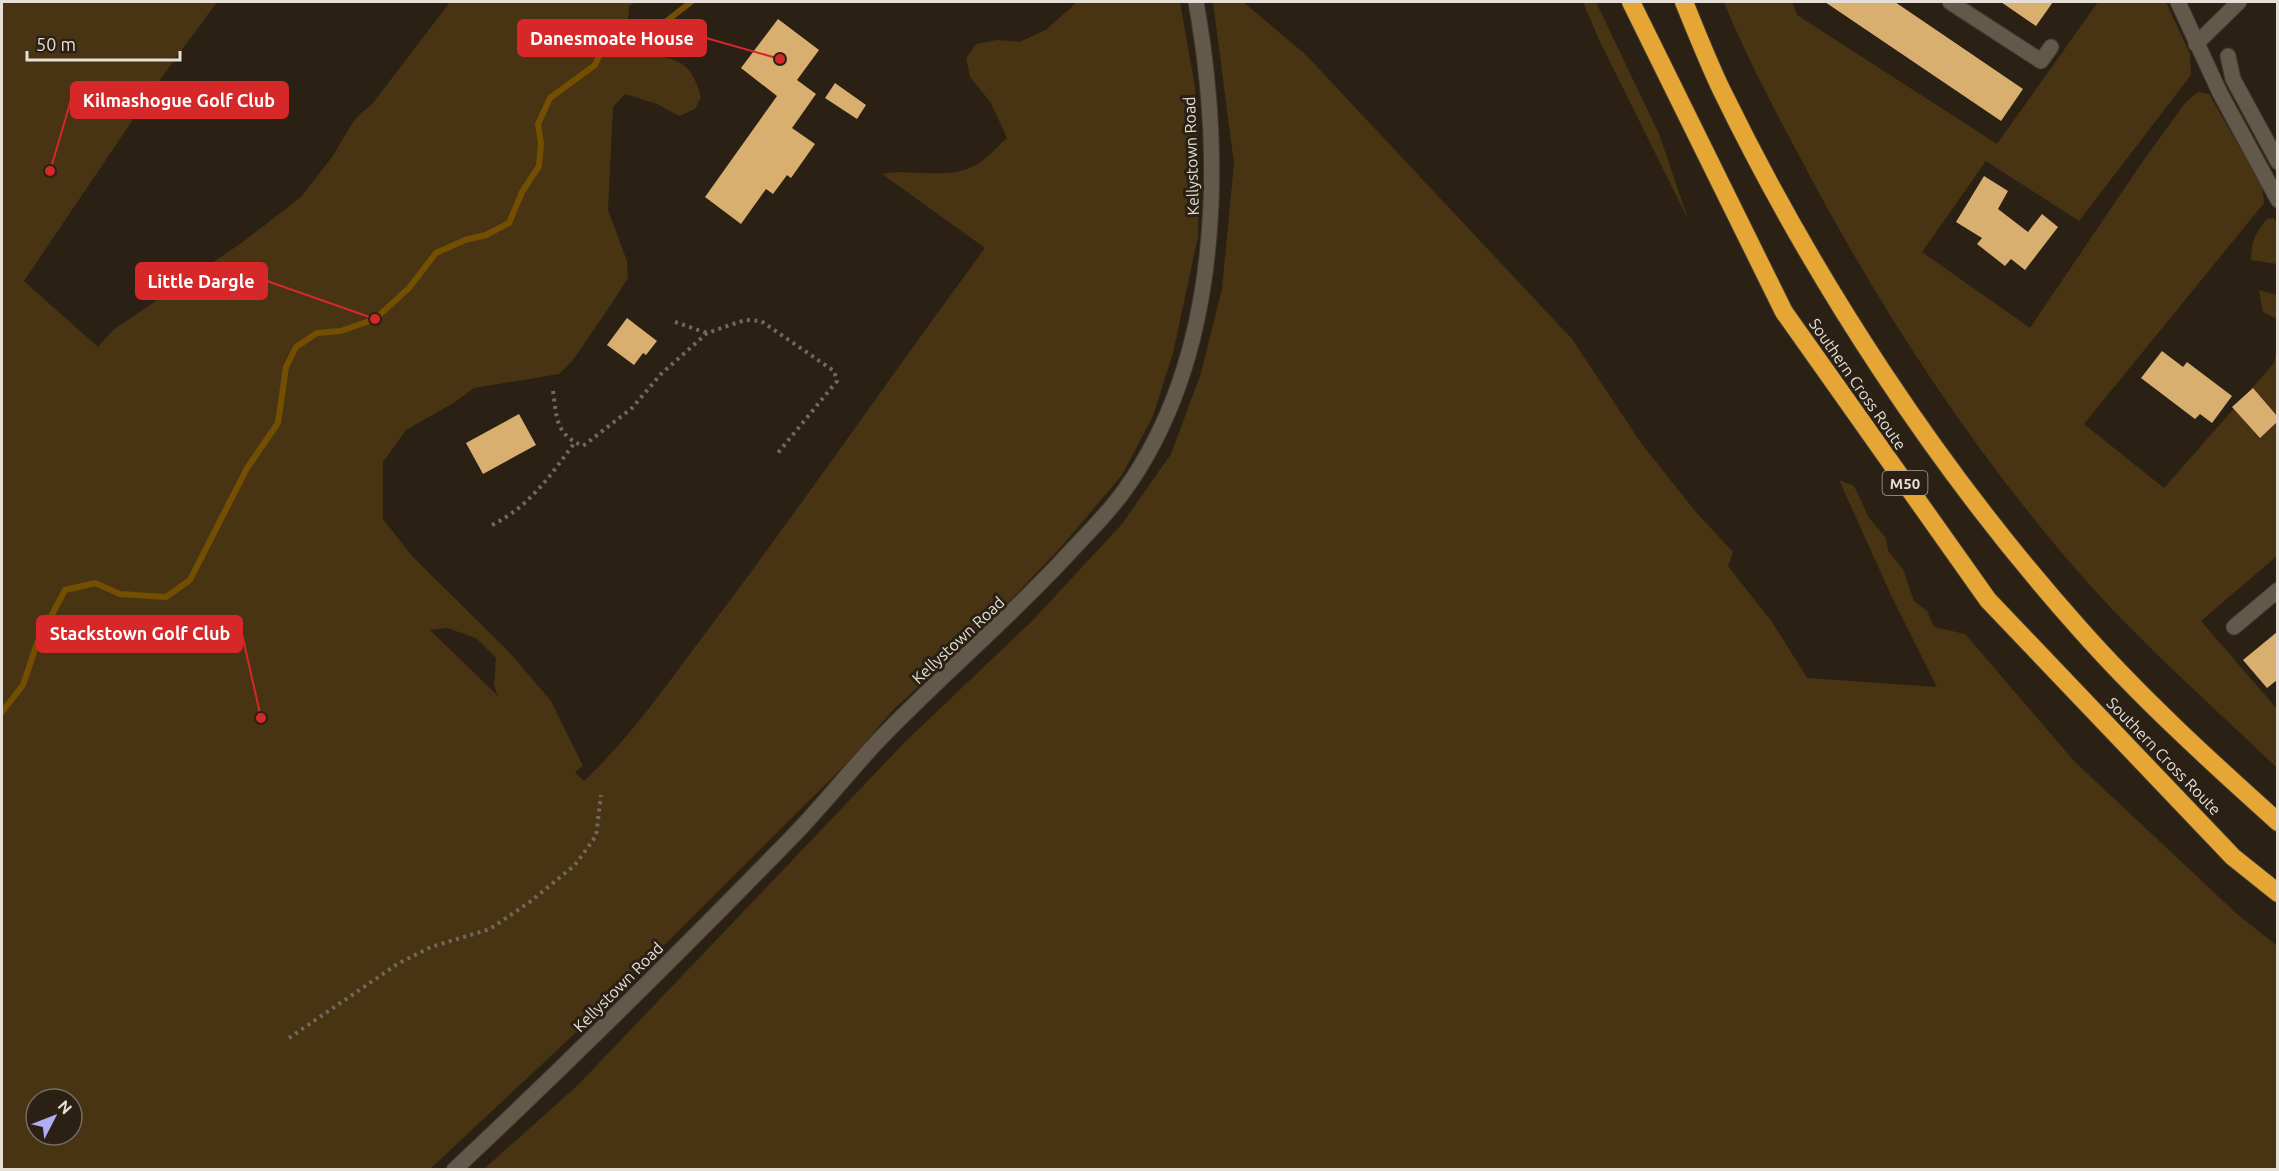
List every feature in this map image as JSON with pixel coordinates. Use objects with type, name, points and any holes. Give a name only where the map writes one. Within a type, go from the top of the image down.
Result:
[{"type":"highway","name":"Southern Cross Route","points":[[1631,2],[1784,312],[1988,600],[2233,857],[2277,893]]},
{"type":"highway","name":"Southern Cross Route","points":[[1684,2],[1721,90],[1785,211],[1833,296],[1887,379],[2020,559],[2080,630],[2169,721],[2277,822]]},
{"type":"street","name":"Kellystown Road","points":[[454,1170],[566,1065],[795,833],[879,740],[1024,602],[1123,493],[1144,461],[1170,405],[1194,328],[1212,215],[1205,51],[1196,2]]},
{"type":"street","points":[[1950,2],[1972,7],[2041,61],[2051,47]]},
{"type":"street","points":[[2178,2],[2196,44],[2277,200]]},
{"type":"street","points":[[2196,44],[2239,2]]},
{"type":"street","points":[[2228,56],[2233,79],[2277,162]]},
{"type":"street","points":[[2236,124],[2252,115]]},
{"type":"street","points":[[2234,627],[2277,590]]},
{"type":"path","points":[[553,391],[559,427],[568,440],[583,446],[632,408],[661,374],[707,333],[745,320],[761,321],[834,371],[837,381],[777,454]]},
{"type":"path","points":[[675,322],[707,333]]},
{"type":"path","points":[[492,525],[514,514],[552,474],[575,442]]},
{"type":"path","points":[[289,1038],[399,963],[431,947],[490,928],[575,866],[596,836],[601,795]]},
{"type":"shaded area","points":[[2,2],[217,2],[159,81],[24,281],[98,347],[113,330],[240,244],[301,197],[332,157],[355,119],[373,103],[450,2],[636,2],[629,6],[628,19],[634,50],[669,58],[685,66],[691,73],[701,97],[695,109],[679,116],[657,104],[625,94],[613,107],[608,210],[627,261],[628,278],[573,360],[559,374],[474,388],[455,402],[406,430],[383,462],[383,519],[413,557],[509,652],[551,701],[583,766],[575,772],[584,781],[603,763],[669,682],[985,248],[882,174],[944,173],[968,169],[983,160],[1007,138],[991,103],[970,77],[966,58],[976,44],[997,40],[1020,42],[1047,29],[1077,2],[1180,2],[1195,87],[1199,167],[1198,237],[1173,353],[1153,416],[1122,475],[1062,546],[999,612],[893,710],[851,759],[585,1024],[430,1169],[2,1169]],"holes":[[[447,628],[476,638],[496,658],[494,686],[498,696],[430,630]]]},
{"type":"shaded area","points":[[1213,2],[1243,2],[1305,54],[1572,339],[1641,443],[1695,511],[1733,552],[1728,566],[1772,622],[1807,678],[1937,687],[1891,595],[1839,480],[1854,486],[1869,518],[1886,538],[1888,551],[1903,569],[1914,601],[1927,611],[1934,627],[1965,634],[2075,762],[2236,913],[2277,946],[2277,1169],[484,1169],[577,1086],[905,742],[1032,621],[1122,524],[1171,454],[1201,373],[1222,288],[1234,164]]},
{"type":"shaded area","points":[[1583,2],[1596,2],[1659,134],[1688,219],[1600,42]]},
{"type":"shaded area","points":[[1724,2],[1792,2],[1797,15],[1997,144],[2098,2],[2166,2],[2190,54],[2191,75],[2079,221],[1986,161],[1922,252],[2030,328],[2143,161],[2186,102],[2198,92],[2209,94],[2262,186],[2264,203],[2084,424],[2164,488],[2274,363],[2277,347],[2277,556],[2201,621],[2277,709],[2277,768],[2157,655],[2111,608],[2047,536],[1969,434],[1898,327],[1832,217],[1761,82]]},
{"type":"shaded area","points":[[2274,218],[2277,224],[2277,264],[2251,260],[2257,233],[2267,219]]},
{"type":"shaded area","points":[[2259,290],[2277,295],[2277,319],[2263,312]]},
{"type":"building","points":[[1825,2],[1895,2],[2023,89],[2001,121]]},
{"type":"building","points":[[2001,2],[2053,2],[2036,26]]},
{"type":"building","points":[[778,19],[819,50],[797,80],[816,94],[792,128],[815,144],[791,178],[787,175],[773,194],[766,189],[741,224],[705,197],[777,96],[741,68]]},
{"type":"building","points":[[835,83],[866,105],[857,119],[825,98]]},
{"type":"building","points":[[1984,176],[2008,191],[1998,209],[2028,232],[2042,214],[2058,227],[2025,270],[2011,259],[2005,266],[1977,244],[1982,238],[1956,222]]},
{"type":"building","points":[[627,318],[657,341],[646,355],[643,353],[634,365],[607,345]]},
{"type":"building","points":[[2162,351],[2183,367],[2187,362],[2232,396],[2212,423],[2200,414],[2195,419],[2141,378]]},
{"type":"building","points":[[2253,388],[2277,416],[2277,422],[2260,438],[2232,407]]},
{"type":"building","points":[[519,414],[536,445],[483,474],[466,443]]},
{"type":"building","points":[[2277,632],[2277,680],[2267,688],[2243,660]]},
{"type":"waterway","points":[[2,712],[23,685],[37,643],[65,590],[95,583],[120,594],[166,597],[190,580],[247,468],[278,423],[286,367],[296,347],[317,333],[341,331],[375,319],[409,288],[436,253],[465,240],[486,235],[509,223],[522,192],[539,166],[541,144],[538,124],[550,98],[595,65],[606,40],[619,33],[646,30],[664,23],[691,2]]},
{"type":"place","name":"Danesmoate House","points":[[780,59]]},
{"type":"place","name":"Kilmashogue Golf Club","points":[[50,171]]},
{"type":"place","name":"Little Dargle","points":[[375,319]]},
{"type":"place","name":"Stackstown Golf Club","points":[[261,718]]}]
